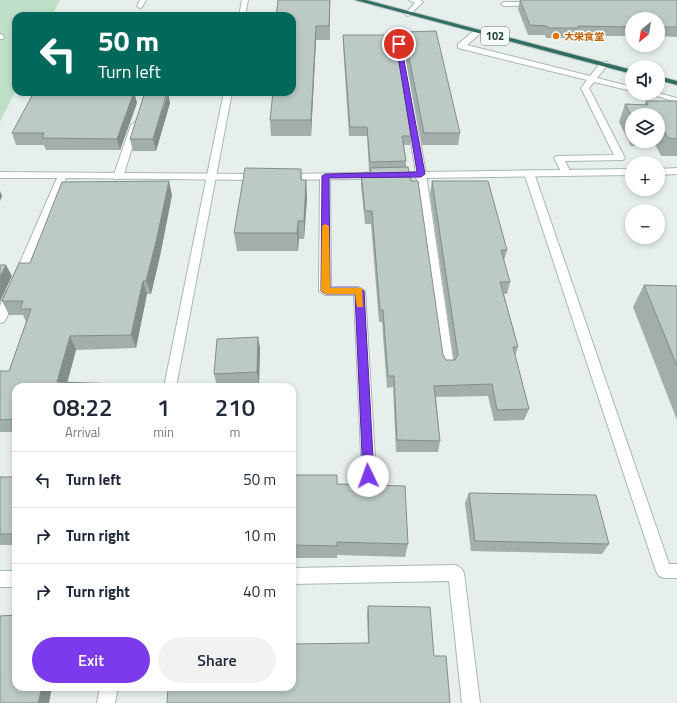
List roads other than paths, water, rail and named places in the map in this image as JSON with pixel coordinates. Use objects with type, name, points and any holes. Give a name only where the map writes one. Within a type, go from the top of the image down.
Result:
[{"type":"highway","name":"102","points":[[358,0],[625,70]]},
{"type":"highway","points":[[665,80],[677,83]]},
{"type":"street","points":[[243,12],[245,0]]},
{"type":"street","points":[[408,14],[420,2],[412,0]]},
{"type":"street","points":[[504,4],[543,4]]},
{"type":"street","points":[[478,32],[461,46],[625,87]]},
{"type":"street","points":[[399,44],[421,174],[448,367]]},
{"type":"street","points":[[566,173],[559,158],[620,158],[585,88],[604,64]]},
{"type":"street","points":[[171,383],[227,96]]},
{"type":"street","points":[[665,97],[677,100]]},
{"type":"street","points":[[118,177],[139,113]]},
{"type":"street","points":[[665,172],[677,171]]},
{"type":"street","points":[[0,175],[212,178],[625,172]]},
{"type":"street","points":[[529,173],[664,571],[677,571]]},
{"type":"street","points":[[325,176],[326,291],[359,291],[368,476]]},
{"type":"street","points":[[0,319],[62,177]]},
{"type":"street","points":[[296,576],[456,574],[471,703]]},
{"type":"street","points":[[0,579],[12,579]]},
{"type":"street","points":[[106,703],[108,691]]},
{"type":"place","name":"大栄食堂","points":[[556,36]]}]
